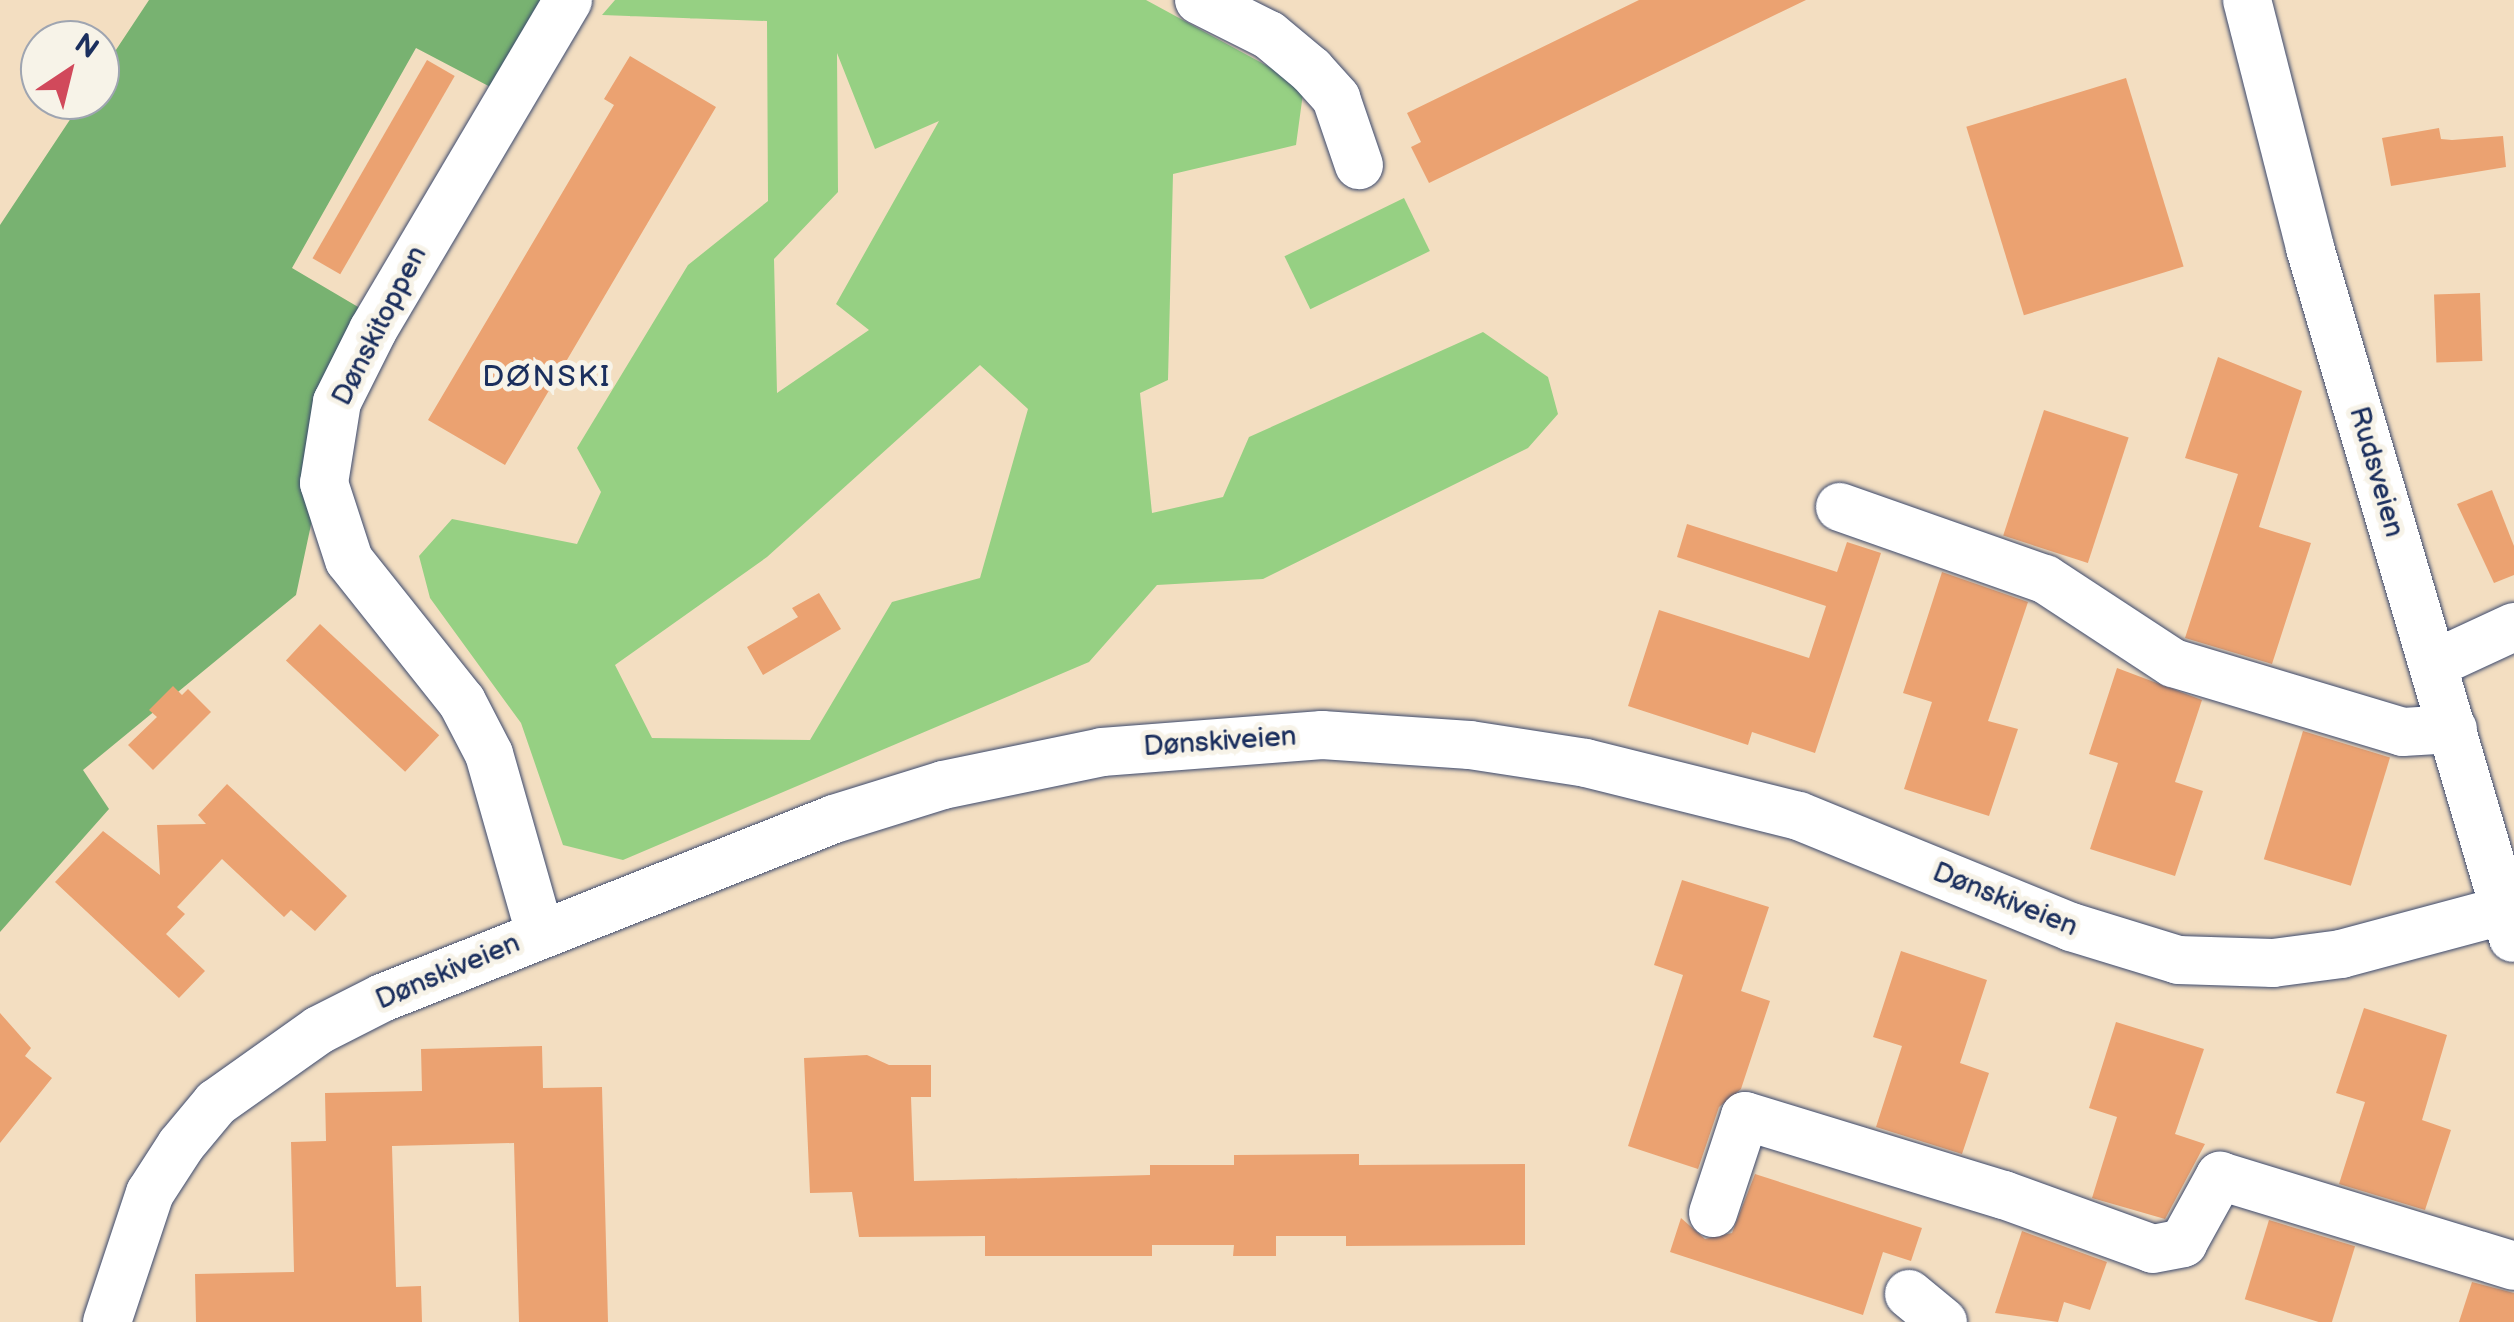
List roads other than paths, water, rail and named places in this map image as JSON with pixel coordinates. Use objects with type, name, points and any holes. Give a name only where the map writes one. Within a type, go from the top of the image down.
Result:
[{"type":"street","name":"Dønskitoppen","points":[[540,933],[489,754],[462,702],[349,560],[324,483],[337,402],[373,330],[568,0]]},
{"type":"street","points":[[1199,0],[1269,35],[1312,70],[1336,98],[1359,165]]},
{"type":"street","name":"Rudsveien","points":[[2247,0],[2310,248],[2453,729],[2498,813],[2509,926]]},
{"type":"street","points":[[1840,507],[2045,578],[2173,663],[2403,732],[2453,729]]},
{"type":"street","points":[[2434,664],[2514,628]]},
{"type":"street","name":"Dønskiveien","points":[[107,1322],[150,1193],[216,1103],[335,1022],[718,861],[943,785],[1102,752],[1322,735],[1470,745],[1586,763],[1799,816],[2071,928],[2178,960],[2273,962],[2509,926]]},
{"type":"street","points":[[1713,1213],[1745,1116],[2004,1196],[2153,1249],[2183,1243],[2220,1176],[2514,1266]]},
{"type":"district","name":"DØNSKI","points":[[547,377]]}]
